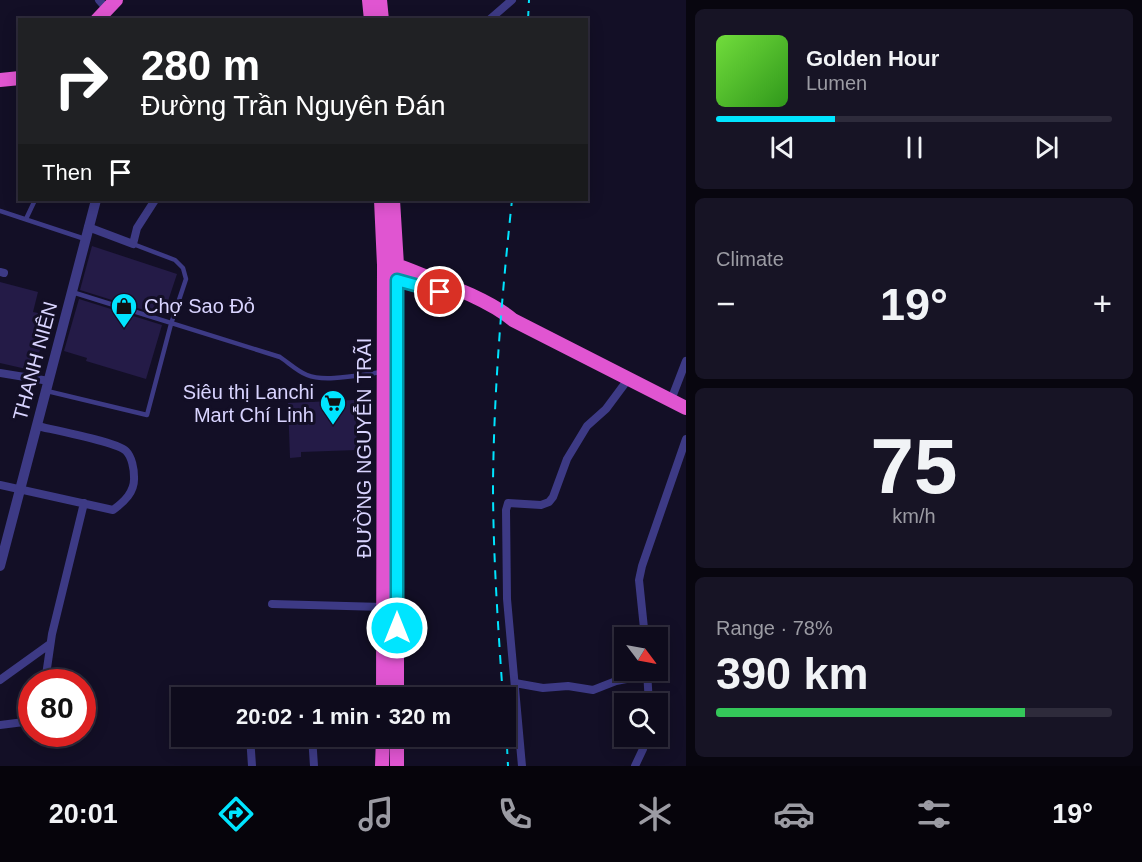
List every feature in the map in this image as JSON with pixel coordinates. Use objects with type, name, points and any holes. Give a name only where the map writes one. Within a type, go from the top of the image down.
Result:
[{"type":"highway","points":[[369,0],[371,18]]},
{"type":"highway","points":[[380,0],[382,18]]},
{"type":"highway","points":[[98,18],[107,3]]},
{"type":"highway","points":[[0,80],[18,78]]},
{"type":"highway","name":"ĐƯỜNG NGUYỄN TRÃI","points":[[381,201],[390,272]]},
{"type":"highway","name":"ĐƯỜNG NGUYỄN TRÃI","points":[[383,687],[393,201]]},
{"type":"highway","points":[[390,272],[503,311],[513,320],[686,408]]},
{"type":"highway","name":"ĐƯỜNG NGUYỄN TRÃI","points":[[389,373],[397,687]]},
{"type":"highway","points":[[382,766],[383,747]]},
{"type":"highway","points":[[397,747],[397,766]]},
{"type":"street","points":[[491,18],[512,0]]},
{"type":"street","name":"THANH NIÊN","points":[[0,566],[96,201]]},
{"type":"street","points":[[88,227],[133,244],[137,228],[154,201]]},
{"type":"street","points":[[670,400],[686,361]]},
{"type":"street","points":[[0,373],[48,386]]},
{"type":"street","points":[[522,766],[507,599],[506,510],[508,503],[541,505],[549,502],[567,459],[587,426],[606,410],[629,378]]},
{"type":"street","points":[[0,485],[113,510],[126,501],[135,483],[134,467],[127,452],[115,445],[37,426]]},
{"type":"street","points":[[644,627],[639,580],[642,566],[686,439]]},
{"type":"street","points":[[47,669],[50,644],[84,503]]},
{"type":"street","points":[[272,604],[383,607]]},
{"type":"street","points":[[0,680],[50,644]]},
{"type":"street","points":[[516,683],[543,688],[568,686],[593,690],[616,681]]},
{"type":"street","points":[[0,725],[18,723]]},
{"type":"street","points":[[251,747],[252,766]]},
{"type":"street","points":[[313,747],[314,766]]},
{"type":"street","points":[[635,766],[643,747]]},
{"type":"lane","points":[[26,219],[35,201]]},
{"type":"lane","points":[[0,211],[85,239]]},
{"type":"lane","points":[[48,386],[147,415],[171,324],[186,279],[183,268],[175,260],[133,244]]},
{"type":"lane","points":[[72,292],[280,357],[299,372],[310,377],[389,373]]},
{"type":"building","points":[[92,246],[177,274],[163,316],[80,290]]},
{"type":"building","points":[[0,282],[38,292],[33,312],[48,315],[35,371],[0,363]]},
{"type":"building","points":[[79,299],[162,325],[146,379],[86,361],[87,358],[64,351]]},
{"type":"building","name":"Siêu thị Lanchi Mart Chí Linh","points":[[355,400],[357,450],[301,452],[301,457],[290,458],[288,403]]},
{"type":"railway","points":[[528,18],[529,0]]},
{"type":"railway","points":[[502,687],[493,483],[499,341],[512,201]]},
{"type":"railway","points":[[507,747],[508,766]]},
{"type":"place","name":"Chợ Sao Đỏ","points":[[124,329]]},
{"type":"place","name":"Siêu thị Lanchi Mart Chí Linh","points":[[333,426]]},
{"type":"route","points":[[397,628],[397,280],[440,292]]}]
